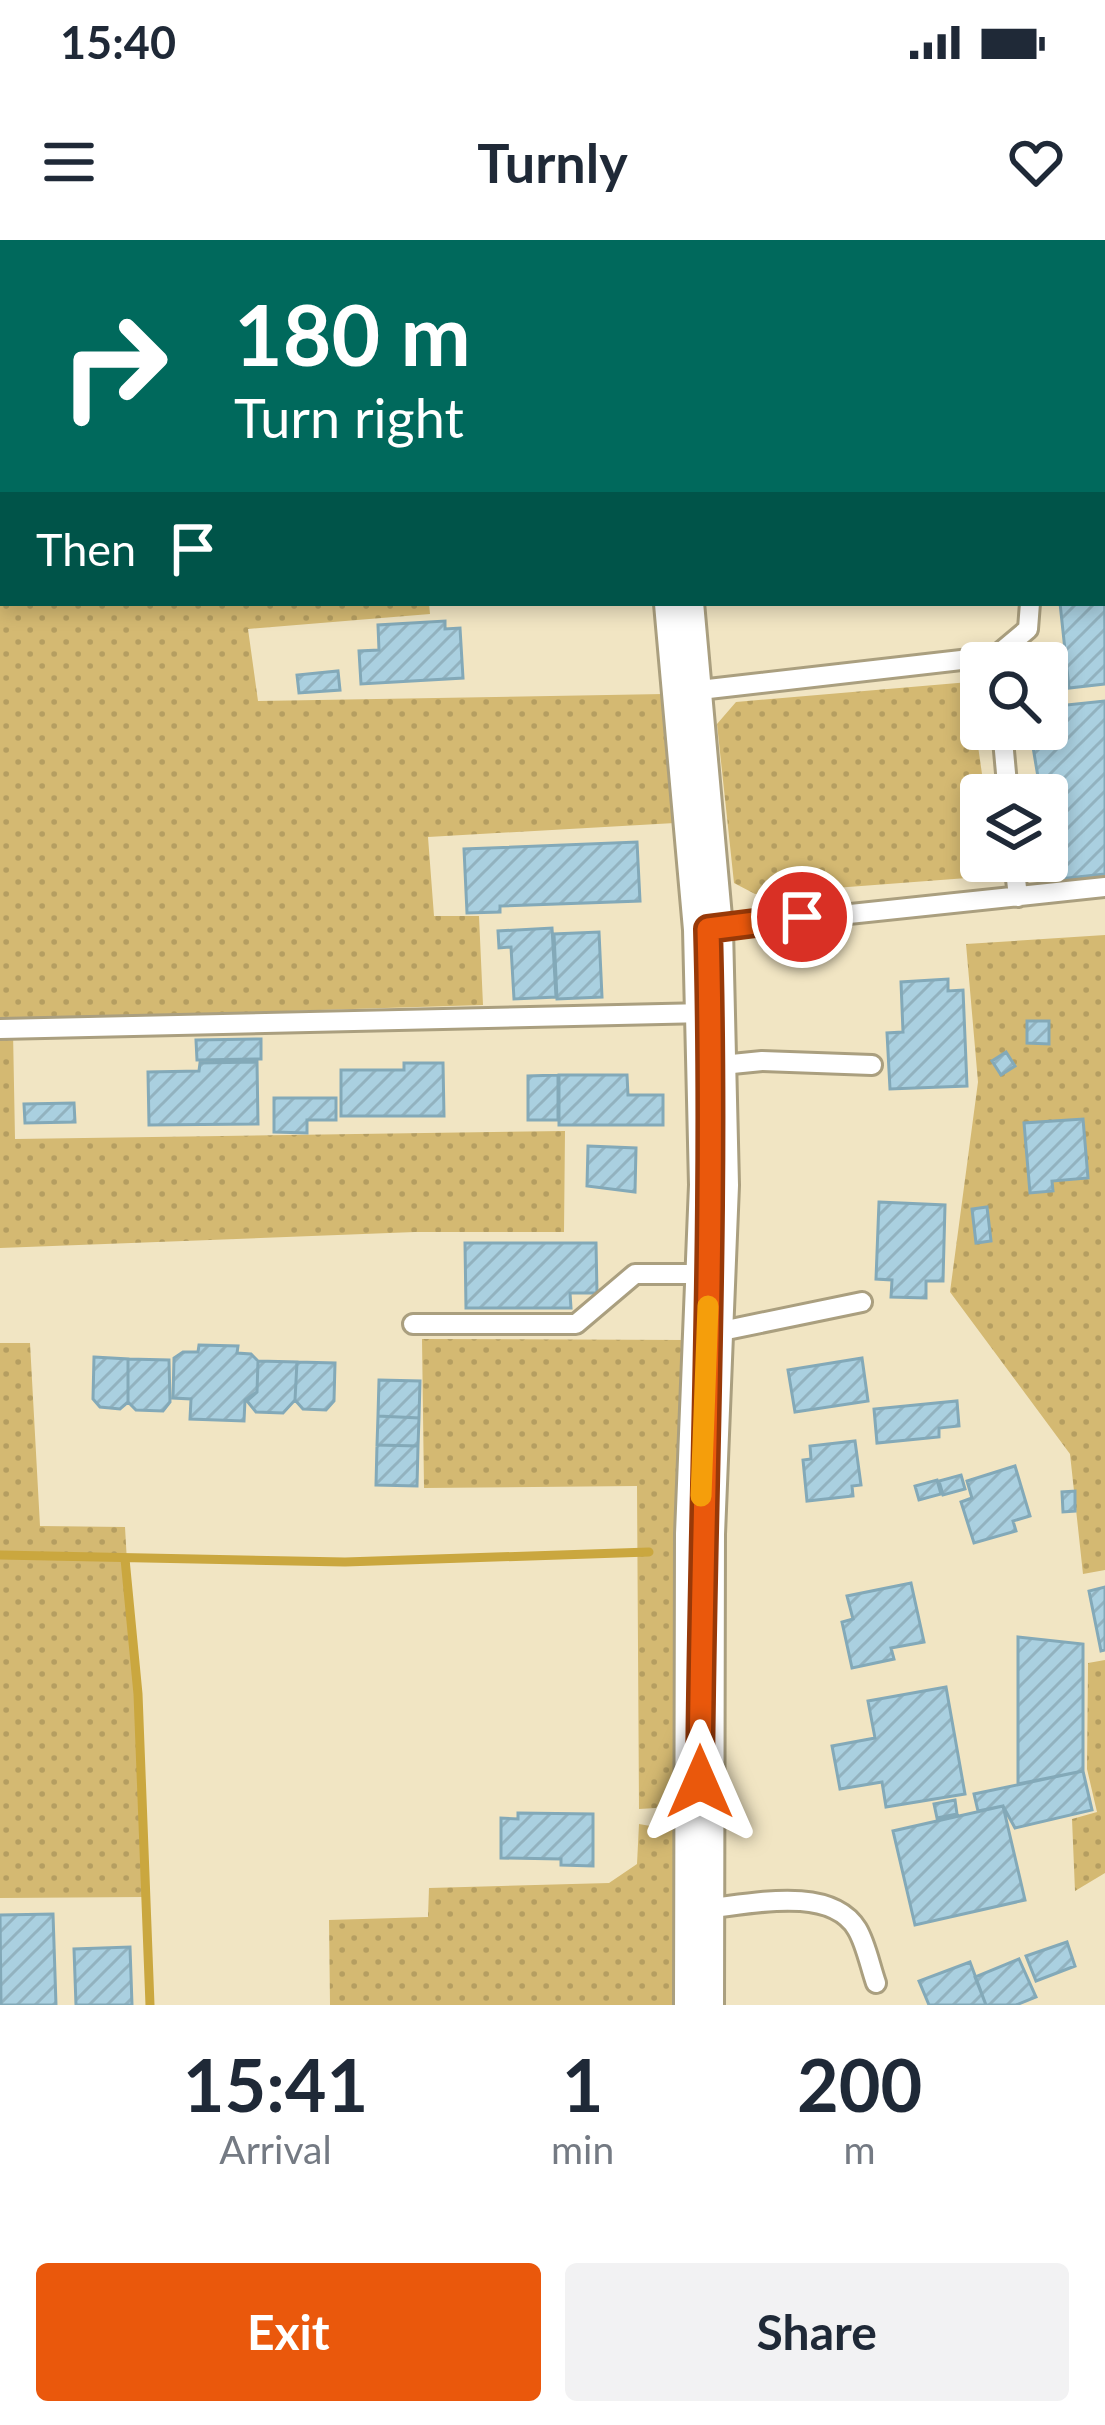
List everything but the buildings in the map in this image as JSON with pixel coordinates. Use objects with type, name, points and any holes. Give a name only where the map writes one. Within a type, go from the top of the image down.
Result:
[{"type":"street","points":[[679,606],[708,929],[712,1066],[700,1534],[699,2005]]},
{"type":"lane","points":[[1015,642],[1028,629],[1030,606]]},
{"type":"lane","points":[[686,691],[960,664]]},
{"type":"lane","points":[[1016,882],[1018,896]]},
{"type":"lane","points":[[708,929],[1105,887]]},
{"type":"lane","points":[[0,1029],[711,1013]]},
{"type":"lane","points":[[712,1066],[872,1064]]},
{"type":"lane","points":[[413,1324],[576,1324],[635,1274],[710,1274]]},
{"type":"lane","points":[[707,1334],[862,1302]]},
{"type":"lane","points":[[699,1909],[799,1901],[826,1906],[845,1914],[859,1931],[876,1983]]},
{"type":"shaded area","points":[[0,606],[429,606],[430,614],[248,629],[258,701],[664,694],[675,823],[428,837],[434,916],[479,916],[483,1005],[250,1012],[248,1020],[13,1031],[15,1139],[565,1131],[564,1232],[415,1232],[0,1248]]},
{"type":"shaded area","points":[[960,683],[960,750],[979,750],[982,774],[960,774],[960,879],[755,894],[734,883],[717,724],[736,702]]},
{"type":"shaded area","points":[[1105,935],[1105,1570],[1083,1574],[1070,1454],[950,1292],[978,1082],[966,944]]},
{"type":"shaded area","points":[[422,1339],[686,1340],[679,1782],[656,1808],[639,1809],[637,1486],[424,1488]]},
{"type":"shaded area","points":[[0,1343],[30,1343],[40,1526],[125,1527],[146,1897],[0,1898]]},
{"type":"shaded area","points":[[1105,1660],[1105,1873],[1075,1891],[1072,1819],[1097,1812],[1087,1769],[1088,1663]]},
{"type":"shaded area","points":[[639,1824],[679,1831],[681,2005],[330,2005],[329,1920],[428,1917],[429,1888],[609,1883],[637,1864]]},
{"type":"waterway","points":[[0,1555],[345,1562],[649,1552]]},
{"type":"waterway","points":[[125,1559],[138,1694],[150,2005]]},
{"type":"slow traffic","points":[[701,1496],[708,1306]]},
{"type":"route","points":[[700,1782],[700,1534],[714,1185],[708,929],[802,917]]}]
